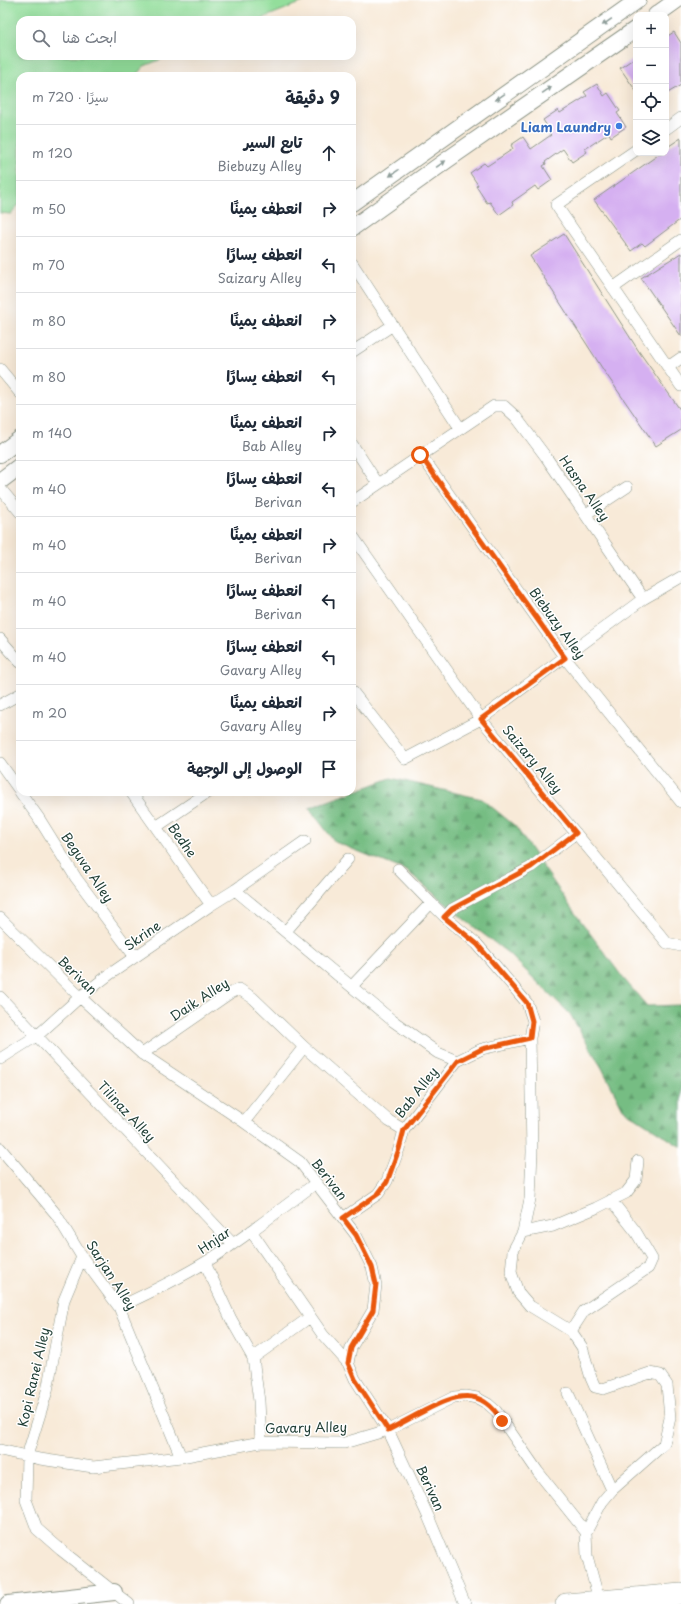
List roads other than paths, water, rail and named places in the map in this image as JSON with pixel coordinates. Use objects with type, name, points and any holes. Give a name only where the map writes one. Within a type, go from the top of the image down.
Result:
[{"type":"highway","points":[[566,1604],[681,1594]]},
{"type":"street","points":[[356,200],[638,0]]},
{"type":"street","points":[[660,12],[677,0]]},
{"type":"street","points":[[356,225],[633,31]]},
{"type":"street","points":[[669,126],[681,118]]},
{"type":"street","points":[[633,152],[556,206],[681,386]]},
{"type":"street","points":[[613,288],[681,240]]},
{"type":"street","points":[[356,269],[460,428],[356,499]]},
{"type":"street","points":[[356,349],[393,325]]},
{"type":"street","points":[[668,367],[681,358]]},
{"type":"street","points":[[0,369],[16,388]]},
{"type":"street","name":"Hasna Alley","points":[[460,428],[494,406],[504,406],[516,417],[586,514],[643,599]]},
{"type":"street","points":[[0,454],[16,442]]},
{"type":"street","points":[[356,450],[378,484]]},
{"type":"street","name":"Biebuzy Alley","points":[[420,455],[565,658],[681,802]]},
{"type":"street","points":[[0,481],[16,469]]},
{"type":"street","points":[[586,514],[627,487]]},
{"type":"street","points":[[0,488],[16,507]]},
{"type":"street","name":"Saizary Alley","points":[[356,541],[481,719],[667,943],[681,946]]},
{"type":"street","points":[[356,697],[405,759],[481,719],[643,599],[680,580]]},
{"type":"street","points":[[0,639],[16,657]]},
{"type":"street","points":[[0,705],[16,696]]},
{"type":"street","name":"Beguva Alley","points":[[0,763],[16,786]]},
{"type":"street","name":"Beguva Alley","points":[[23,796],[38,817],[76,878],[135,957]]},
{"type":"street","name":"Bedhe","points":[[134,796],[211,905]]},
{"type":"street","points":[[156,828],[202,796]]},
{"type":"street","points":[[444,917],[452,909],[531,867],[576,833]]},
{"type":"street","name":"Skrine","points":[[0,1059],[38,1035],[80,997],[135,957],[305,841]]},
{"type":"street","points":[[286,931],[348,859]]},
{"type":"street","points":[[398,869],[444,917],[477,944],[527,1003],[532,1021],[530,1038],[532,1152],[530,1199],[523,1232],[513,1251],[511,1272],[518,1292],[530,1306],[571,1331],[582,1346],[595,1387],[604,1389],[650,1373],[660,1374],[667,1385],[670,1418],[664,1444],[612,1490],[602,1502],[586,1532],[587,1556],[599,1600]]},
{"type":"street","points":[[235,890],[393,1021],[438,1053],[458,1061]]},
{"type":"street","points":[[352,986],[431,903]]},
{"type":"street","name":"Berivan","points":[[0,918],[80,997],[142,1054],[244,1122],[300,1162],[356,1235],[372,1267],[376,1284],[373,1310],[351,1348],[348,1363],[355,1379],[388,1430],[428,1516],[465,1604]]},
{"type":"street","name":"Daik Alley","points":[[142,1054],[230,992],[239,989],[253,998],[304,1047],[389,1122],[404,1130]]},
{"type":"street","name":"Tilinaz Alley","points":[[0,997],[38,1035],[233,1244]]},
{"type":"street","name":"Bab Alley","points":[[343,1218],[378,1194],[387,1182],[404,1130],[458,1061],[482,1049],[530,1038]]},
{"type":"street","points":[[244,1122],[304,1047]]},
{"type":"street","name":"Sarjan Alley","points":[[0,1148],[56,1214],[82,1257],[119,1307],[181,1457]]},
{"type":"street","points":[[523,1232],[553,1226],[596,1208],[626,1193],[636,1180],[638,1162]]},
{"type":"street","name":"Hnjar","points":[[119,1307],[166,1285],[205,1263],[316,1183]]},
{"type":"street","points":[[571,1331],[584,1311],[648,1268],[652,1259],[636,1232],[611,1200]]},
{"type":"street","points":[[251,1231],[323,1335],[348,1363]]},
{"type":"street","name":"Kopi Ranei Alley","points":[[82,1257],[64,1300],[47,1391],[27,1456],[26,1500],[37,1529],[129,1604]]},
{"type":"street","points":[[205,1263],[231,1319],[253,1358],[259,1401],[262,1442]]},
{"type":"street","points":[[253,1358],[310,1317]]},
{"type":"street","points":[[568,1393],[612,1490]]},
{"type":"street","name":"Gavary Alley","points":[[0,1450],[93,1467],[181,1457],[262,1442],[344,1443],[388,1430],[443,1401],[454,1397],[466,1396],[477,1398],[488,1404],[496,1411],[538,1472],[586,1532]]},
{"type":"street","points":[[8,1604],[114,1592]]},
{"type":"place","name":"Liam Laundry","points":[[619,126]]}]
